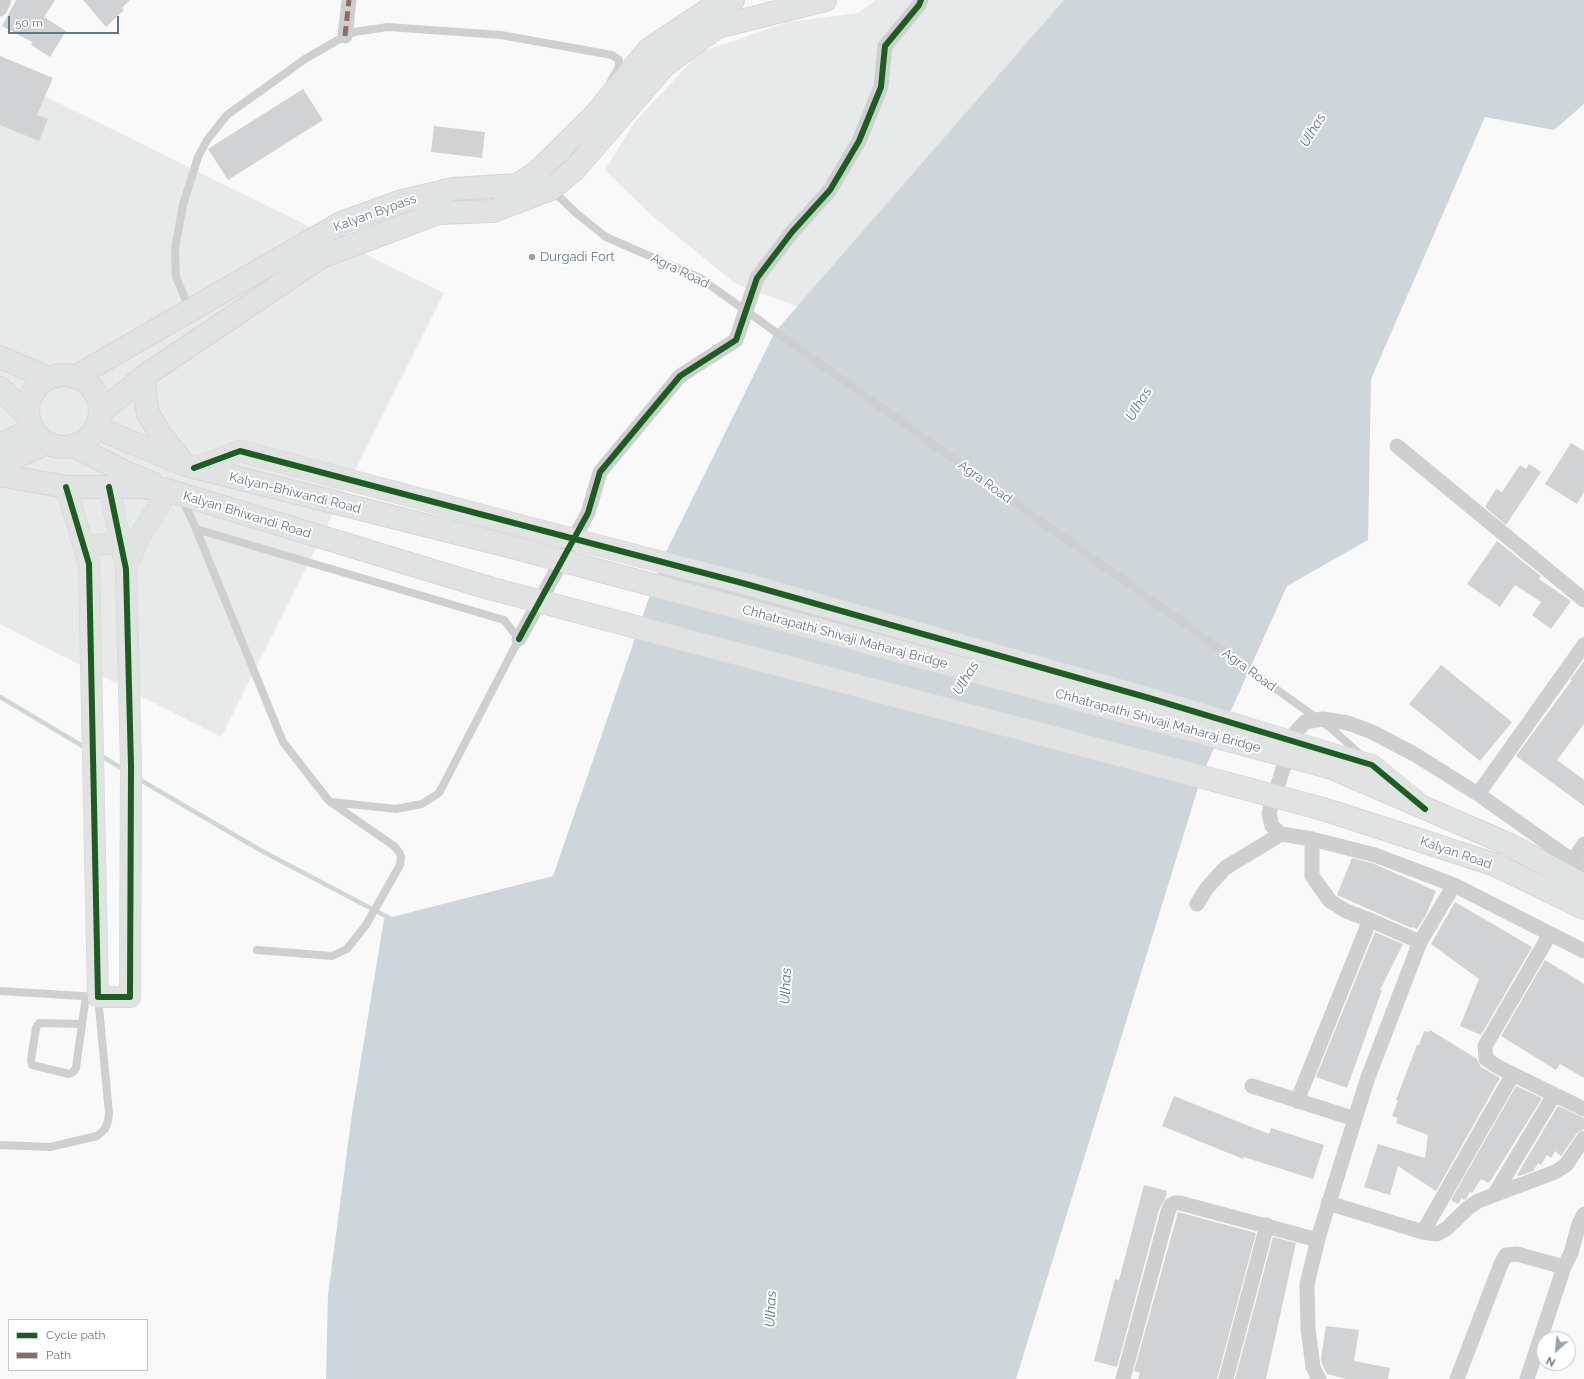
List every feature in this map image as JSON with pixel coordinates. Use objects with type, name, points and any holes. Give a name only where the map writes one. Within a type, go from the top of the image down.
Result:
[{"type":"main road","points":[[719,7],[756,17],[825,0]]},
{"type":"main road","name":"Kalyan Bypass","points":[[99,420],[146,375],[321,257],[438,213],[493,211],[544,180],[648,50],[719,7]]},
{"type":"main road","name":"Kalyan Bypass","points":[[76,377],[341,223],[399,202],[453,189],[517,185],[544,180],[575,169],[665,65],[719,7]]},
{"type":"main road","points":[[0,357],[48,378]]},
{"type":"main road","points":[[0,388],[36,429],[58,447],[74,446],[90,437],[99,420],[99,401],[94,390],[86,382],[76,377],[66,375],[48,378],[39,385],[32,394],[28,404],[36,429]]},
{"type":"main road","points":[[146,375],[144,388],[148,413],[160,434],[190,466]]},
{"type":"main road","name":"Kalyan-Bhiwandi Road","points":[[99,420],[190,466],[497,544]]},
{"type":"main road","points":[[0,446],[36,429]]},
{"type":"main road","points":[[0,464],[36,429]]},
{"type":"main road","points":[[74,446],[125,472],[174,493]]},
{"type":"main road","name":"Kalyan Bhiwandi Road","points":[[0,475],[66,487],[139,487],[174,493],[489,588],[1323,809]]},
{"type":"main road","name":"Chhatrapathi Shivaji Maharaj Bridge","points":[[497,544],[1334,761]]},
{"type":"main road","points":[[1334,761],[1425,809],[1508,844],[1584,885]]},
{"type":"main road","name":"Kalyan Road","points":[[1323,809],[1493,864],[1584,908]]},
{"type":"street","points":[[0,9],[4,0]]},
{"type":"street","points":[[345,36],[349,0]]},
{"type":"street","points":[[519,639],[588,513],[600,472],[680,376],[736,340],[757,278],[792,232],[830,190],[860,141],[881,87],[885,46],[919,5],[921,0]]},
{"type":"street","points":[[1397,446],[1584,600]]},
{"type":"street","points":[[190,466],[240,451],[761,589],[1141,696],[1334,761],[1372,765]]},
{"type":"street","points":[[66,487],[89,564],[94,752],[92,997],[130,997],[131,774],[126,569],[109,487]]},
{"type":"street","points":[[126,569],[139,538],[157,509],[174,493]]},
{"type":"street","points":[[84,547],[121,542]]},
{"type":"street","points":[[1478,794],[1584,645]]},
{"type":"street","points":[[1584,844],[1578,865],[1478,794],[1414,754],[1372,732],[1348,723],[1323,719],[1305,722],[1294,734],[1269,813],[1272,826],[1282,834],[1312,839],[1375,855],[1454,885],[1584,951]]},
{"type":"street","name":"Agra Road","points":[[1372,765],[1425,809]]},
{"type":"street","points":[[1197,904],[1207,888],[1225,868],[1282,834]]},
{"type":"street","points":[[1312,839],[1312,876],[1330,901],[1346,911],[1420,942]]},
{"type":"street","points":[[1319,1379],[1313,1367],[1308,1329],[1307,1284],[1328,1203],[1367,1080],[1420,942],[1454,885]]},
{"type":"street","points":[[1297,1101],[1370,920]]},
{"type":"street","points":[[1550,934],[1485,1046],[1486,1058],[1500,1068],[1584,1109]]},
{"type":"street","points":[[1423,1232],[1513,1074]]},
{"type":"street","points":[[1252,1086],[1355,1119]]},
{"type":"street","points":[[1494,1195],[1554,1095]]},
{"type":"street","points":[[1328,1203],[1423,1232],[1437,1234],[1446,1230],[1468,1208],[1478,1201],[1554,1172],[1566,1165],[1584,1138]]},
{"type":"street","points":[[1123,1379],[1171,1205],[1175,1202],[1319,1237]]},
{"type":"street","points":[[1527,1379],[1564,1267],[1578,1256],[1579,1224],[1584,1214]]},
{"type":"street","points":[[1226,1379],[1267,1225]]},
{"type":"street","points":[[1457,1379],[1501,1264],[1506,1255],[1517,1254],[1564,1267]]},
{"type":"lane","points":[[190,311],[176,277],[175,248],[182,205],[198,156],[207,140],[227,115],[305,59],[345,36],[354,32],[388,27],[410,28],[501,35],[612,54],[619,60],[619,67],[601,94],[594,116]]},
{"type":"lane","name":"Agra Road","points":[[544,180],[576,214],[606,237],[700,278],[1332,729],[1372,765]]},
{"type":"lane","points":[[174,493],[196,529],[283,742],[329,801],[394,846],[401,857],[400,864],[366,925],[347,949],[332,956],[257,950]]},
{"type":"lane","points":[[196,529],[504,620],[519,639],[439,793],[422,804],[396,809],[329,801]]},
{"type":"lane","points":[[0,991],[92,997]]},
{"type":"lane","points":[[82,1024],[39,1023],[36,1028],[31,1060],[32,1065],[70,1074],[73,1072],[76,1068],[82,1024],[92,997]]},
{"type":"lane","points":[[0,1145],[50,1147],[97,1136],[105,1129],[109,1114],[92,997]]},
{"type":"shaded area","points":[[876,0],[1085,0],[809,311],[736,284],[651,215],[605,170],[634,123],[699,53],[788,22],[858,13]]},
{"type":"shaded area","points":[[0,74],[444,293],[221,737],[0,624]]},
{"type":"water","name":"Ulhas","points":[[1064,0],[1584,0],[1584,104],[1554,130],[1485,117],[1371,379],[1368,540],[1287,586],[1202,775],[1016,1379],[326,1379],[328,1295],[352,1114],[384,919],[553,876],[662,560],[775,332]]},
{"type":"building","points":[[16,0],[55,0],[44,17],[66,31],[50,57],[31,45],[32,42],[2,26]]},
{"type":"building","points":[[83,0],[130,0],[122,8],[124,10],[106,27]]},
{"type":"building","points":[[0,56],[53,78],[37,115],[48,119],[39,141],[0,125]]},
{"type":"building","points":[[303,89],[323,120],[228,180],[208,149]]},
{"type":"building","points":[[434,126],[485,132],[482,158],[431,152]]},
{"type":"building","points":[[1571,443],[1584,451],[1584,492],[1577,504],[1545,484]]},
{"type":"building","points":[[1529,464],[1541,472],[1506,525],[1485,507],[1496,489],[1502,492],[1520,465],[1526,469]]},
{"type":"building","points":[[1497,541],[1541,576],[1539,579],[1571,601],[1551,629],[1532,615],[1541,602],[1515,585],[1500,607],[1467,584]]},
{"type":"building","points":[[1584,661],[1584,724],[1557,760],[1584,780],[1584,806],[1516,756],[1572,680],[1570,680]]},
{"type":"building","points":[[1441,665],[1512,722],[1480,761],[1409,704]]},
{"type":"building","points":[[1352,858],[1372,863],[1436,891],[1426,915],[1417,929],[1411,928],[1337,895]]},
{"type":"building","points":[[1455,902],[1532,947],[1481,1035],[1460,1026],[1479,979],[1431,944]]},
{"type":"building","points":[[1375,932],[1403,944],[1380,990],[1382,990],[1347,1088],[1316,1077]]},
{"type":"building","points":[[1545,960],[1584,984],[1584,1078],[1560,1064],[1556,1070],[1501,1036]]},
{"type":"building","points":[[1430,1030],[1477,1059],[1481,1067],[1500,1078],[1436,1191],[1398,1166],[1390,1195],[1364,1187],[1378,1144],[1425,1158],[1428,1135],[1396,1123],[1398,1118],[1392,1116],[1398,1101],[1396,1100],[1417,1045],[1419,1045],[1424,1031],[1429,1032]]},
{"type":"building","points":[[1516,1086],[1542,1098],[1489,1183],[1481,1179],[1472,1193],[1470,1192],[1464,1200],[1462,1198],[1458,1204],[1451,1200]]},
{"type":"building","points":[[1174,1096],[1269,1134],[1271,1128],[1324,1145],[1313,1179],[1244,1157],[1243,1159],[1162,1126]]},
{"type":"building","points":[[1558,1106],[1584,1118],[1584,1129],[1577,1133],[1561,1156],[1555,1151],[1551,1158],[1547,1155],[1541,1165],[1538,1163],[1533,1171],[1519,1176],[1517,1175]]},
{"type":"building","points":[[1144,1185],[1167,1191],[1165,1199],[1159,1210],[1117,1367],[1094,1361],[1115,1279],[1119,1280]]},
{"type":"building","points":[[1178,1212],[1256,1233],[1217,1379],[1138,1379],[1140,1373],[1134,1371]]},
{"type":"building","points":[[1273,1237],[1296,1243],[1266,1379],[1235,1379]]},
{"type":"building","points":[[1326,1326],[1359,1330],[1354,1361],[1390,1368],[1388,1379],[1347,1379],[1327,1374],[1321,1358]]},
{"type":"waterway","points":[[0,697],[86,748]]},
{"type":"waterway","points":[[100,755],[126,771]]},
{"type":"waterway","points":[[137,778],[260,850],[395,921]]},
{"type":"marked path","points":[[345,36],[349,0]]},
{"type":"cycle path","points":[[519,639],[588,513],[600,472],[680,376],[736,340],[757,278],[792,232],[830,190],[859,141],[881,87],[885,46],[919,5],[921,0]]},
{"type":"cycle path","points":[[194,468],[240,451],[746,584],[1149,698],[1372,765],[1425,809]]},
{"type":"cycle path","points":[[66,487],[89,564],[98,997],[130,997],[131,766],[126,569],[109,487]]},
{"type":"place","name":"Durgadi Fort","points":[[532,257]]}]
